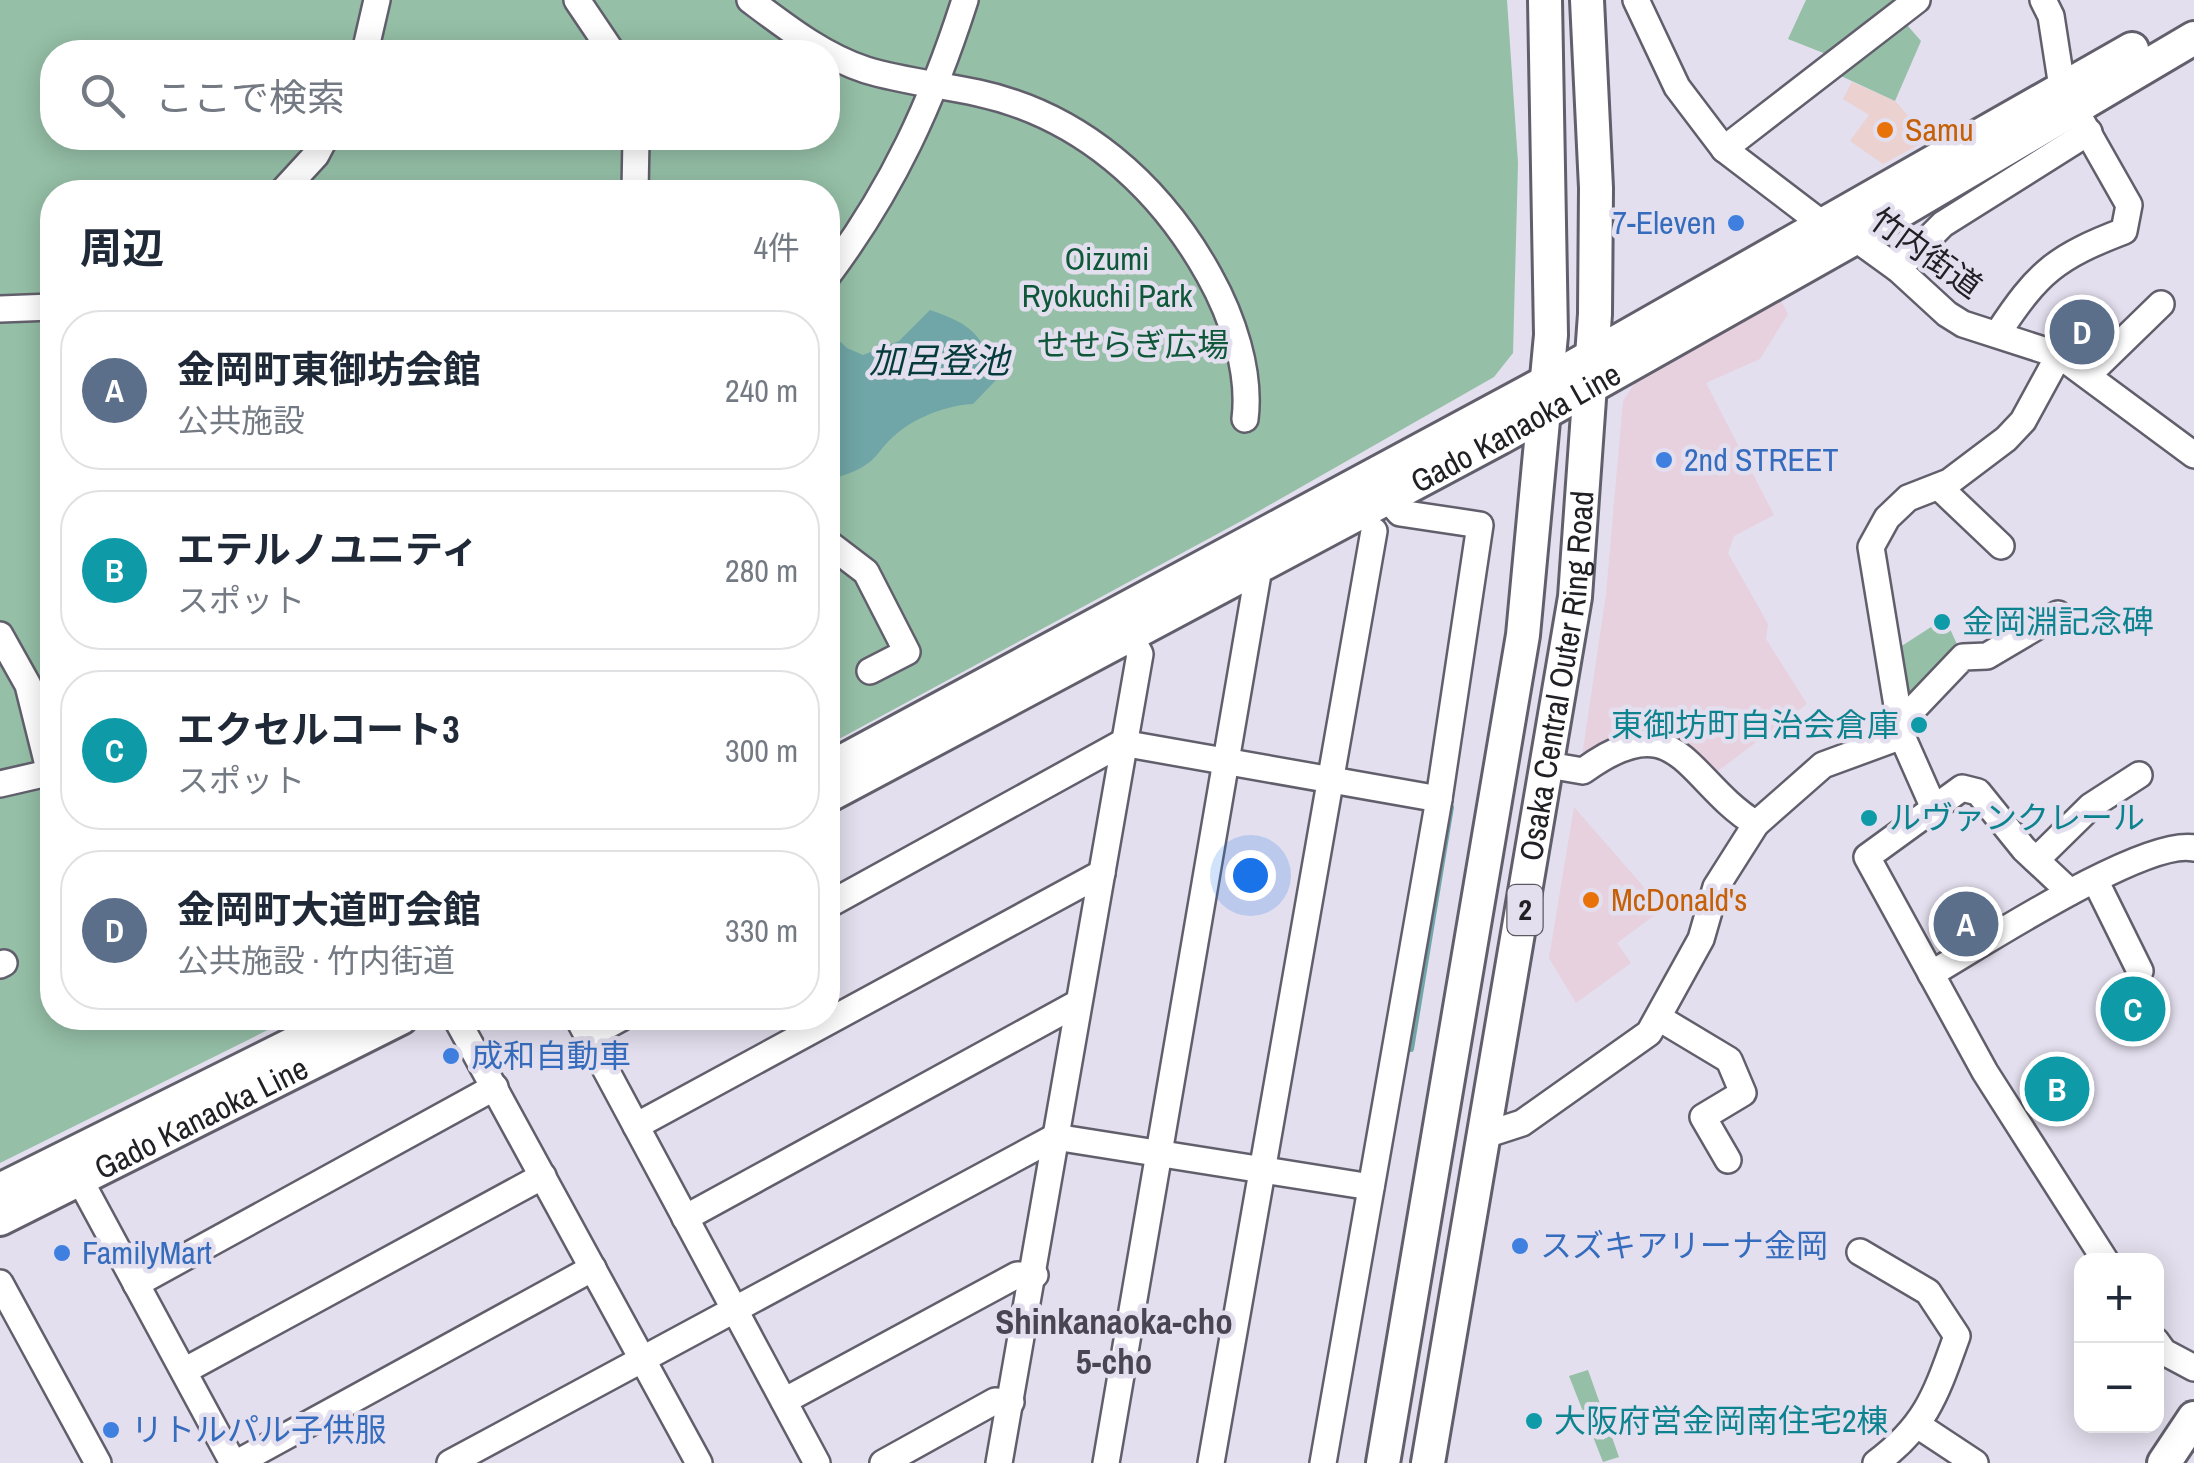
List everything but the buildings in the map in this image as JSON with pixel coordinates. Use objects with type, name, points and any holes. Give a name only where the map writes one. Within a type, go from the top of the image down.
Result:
[{"type":"main road","name":"Osaka Central Outer Ring Road","points":[[1384,1463],[1524,636],[1546,397],[1552,223],[1545,0]]},
{"type":"main road","name":"Osaka Central Outer Ring Road","points":[[1428,1463],[1575,598],[1594,353],[1596,188],[1587,0]]},
{"type":"main road","name":"Gado Kanaoka Line","points":[[840,763],[1125,625],[1259,568],[1386,497],[1546,397],[1594,353],[1821,223],[2075,109],[2194,15]]},
{"type":"main road","name":"Gado Kanaoka Line","points":[[840,789],[1125,625],[1546,397],[1590,386],[1855,238],[2194,38]]},
{"type":"main road","name":"Gado Kanaoka Line","points":[[0,1190],[322,1030]]},
{"type":"main road","name":"Gado Kanaoka Line","points":[[0,1219],[376,1030]]},
{"type":"main road","points":[[2164,1463],[2194,1418]]},
{"type":"street","points":[[367,40],[376,0]]},
{"type":"street","points":[[577,0],[604,40]]},
{"type":"street","points":[[750,0],[804,40]]},
{"type":"street","points":[[840,258],[905,156],[938,86],[966,0]]},
{"type":"street","name":"竹内街道","points":[[1636,0],[1676,87],[1724,149],[1821,223],[1855,238],[1898,269],[1963,324],[2058,355],[2089,374],[2194,455]]},
{"type":"street","points":[[1724,149],[1917,0]]},
{"type":"street","points":[[1998,334],[2050,265],[2074,250],[2124,231],[2128,221],[2129,205],[2075,109],[2052,16],[2043,0]]},
{"type":"street","points":[[840,58],[865,70],[1023,105],[1078,132],[1130,171],[1164,207],[1221,297],[1246,388],[1245,420]]},
{"type":"street","points":[[1898,269],[1943,224],[2075,109]]},
{"type":"street","points":[[293,180],[319,150]]},
{"type":"street","points":[[635,180],[636,150]]},
{"type":"street","points":[[2089,374],[2161,304]]},
{"type":"street","points":[[0,309],[40,307]]},
{"type":"street","points":[[1934,806],[1902,728],[1871,546],[1887,518],[1908,498],[1940,488],[2023,421],[2058,355]]},
{"type":"street","points":[[1940,488],[2001,546]]},
{"type":"street","points":[[1323,1463],[1439,798],[1480,525],[1400,512],[1386,497]]},
{"type":"street","points":[[1211,1463],[1374,531]]},
{"type":"street","points":[[840,552],[866,572],[906,652],[870,671]]},
{"type":"street","points":[[1106,1463],[1259,568]]},
{"type":"street","points":[[1485,1135],[1522,1123],[1632,1047],[1659,1018],[1701,939],[1716,887],[1756,824],[1823,765],[1902,728],[1964,657],[1987,656],[2058,614]]},
{"type":"street","points":[[999,1463],[1035,1274],[1055,1137],[1140,654],[1125,625]]},
{"type":"street","points":[[0,635],[28,686],[40,731]]},
{"type":"street","points":[[1548,765],[1583,771],[1614,752],[1649,742],[1662,744],[1684,756],[1730,807],[1756,824]]},
{"type":"street","points":[[840,897],[1122,744],[1439,798]]},
{"type":"street","points":[[0,784],[40,775]]},
{"type":"street","points":[[2036,860],[2090,806],[2139,775]]},
{"type":"street","points":[[2070,892],[2036,860],[1978,792],[1962,788],[1867,857],[1985,1072],[2101,1253]]},
{"type":"street","points":[[1931,974],[2070,892],[2163,848],[2194,848]]},
{"type":"street","points":[[840,1015],[1102,873]]},
{"type":"street","points":[[2096,882],[2140,971]]},
{"type":"street","points":[[685,1218],[1078,1003]]},
{"type":"street","points":[[1659,1018],[1728,1060],[1743,1093],[1703,1117],[1728,1160]]},
{"type":"street","points":[[463,1030],[642,1359],[690,1460]]},
{"type":"street","points":[[585,1030],[817,1463]]},
{"type":"street","points":[[636,1126],[813,1030]]},
{"type":"street","points":[[136,1284],[495,1086]]},
{"type":"street","points":[[450,1463],[1055,1137],[1371,1187]]},
{"type":"street","points":[[184,1371],[543,1176]]},
{"type":"street","points":[[80,1180],[235,1463],[593,1268]]},
{"type":"street","points":[[1860,1252],[1928,1292],[1957,1336],[1930,1410],[1919,1426],[1876,1463]]},
{"type":"street","points":[[784,1401],[1018,1275],[1035,1274]]},
{"type":"street","points":[[0,1283],[98,1463]]},
{"type":"street","points":[[2157,1343],[2164,1352],[2194,1368]]},
{"type":"street","points":[[883,1463],[995,1401],[1011,1402]]},
{"type":"street","points":[[1919,1426],[1975,1463]]},
{"type":"shaded area","points":[[1852,82],[1895,101],[1929,139],[1883,164],[1850,141],[1869,115],[1843,99]]},
{"type":"shaded area","points":[[1780,299],[1788,314],[1760,359],[1706,383],[1774,515],[1734,536],[1728,553],[1768,624],[1766,639],[1807,704],[1710,777],[1665,738],[1581,763],[1606,594],[1623,401],[1638,378]]},
{"type":"shaded area","points":[[1574,807],[1663,909],[1617,943],[1631,963],[1576,1003],[1549,958]]},
{"type":"green space","name":"Oizumi Ryokuchi Park","points":[[0,0],[1507,0],[1518,163],[1513,353],[1494,377],[1245,519],[840,738],[840,180],[40,180],[40,1030],[268,1030],[0,1163]]},
{"type":"green space","points":[[1806,0],[1896,0],[1826,54],[1788,39]]},
{"type":"green space","points":[[1907,25],[1921,41],[1895,101],[1841,76]]},
{"type":"green space","points":[[1945,618],[1961,653],[1916,700],[1905,695],[1897,649]]},
{"type":"green space","points":[[1588,1370],[1619,1457],[1603,1462],[1569,1376]]},
{"type":"water","name":"加呂登池","points":[[930,310],[975,334],[996,380],[973,404],[944,409],[916,421],[891,439],[870,462],[840,477],[840,341],[863,355],[899,341]]},
{"type":"waterway","points":[[1411,1049],[1451,807]]},
{"type":"place","name":"Samu","points":[[1885,130]]},
{"type":"place","name":"7-Eleven","points":[[1736,223]]},
{"type":"place","name":"金岡町大道町会館","points":[[2082,332]]},
{"type":"place","name":"2nd STREET","points":[[1664,460]]},
{"type":"place","name":"金岡淵記念碑","points":[[1942,622]]},
{"type":"place","name":"東御坊町自治会倉庫","points":[[1919,725]]},
{"type":"place","name":"ルヴァンクレール","points":[[1869,818]]},
{"type":"place","name":"McDonald's","points":[[1591,900]]},
{"type":"place","name":"金岡町東御坊会館","points":[[1966,924]]},
{"type":"place","name":"エクセルコート3","points":[[2133,1009]]},
{"type":"place","name":"成和自動車","points":[[451,1056]]},
{"type":"place","name":"エテルノユニティ","points":[[2057,1089]]},
{"type":"place","name":"スズキアリーナ金岡","points":[[1520,1246]]},
{"type":"place","name":"FamilyMart","points":[[62,1253]]},
{"type":"place","name":"大阪府営金岡南住宅2棟","points":[[1534,1421]]},
{"type":"place","name":"リトルパル子供服","points":[[111,1430]]},
{"type":"district","name":"Shinkanaoka-cho 5-cho","points":[[1114,1342]]},
{"type":"park label","name":"せせらぎ広場","points":[[1133,345]]}]
